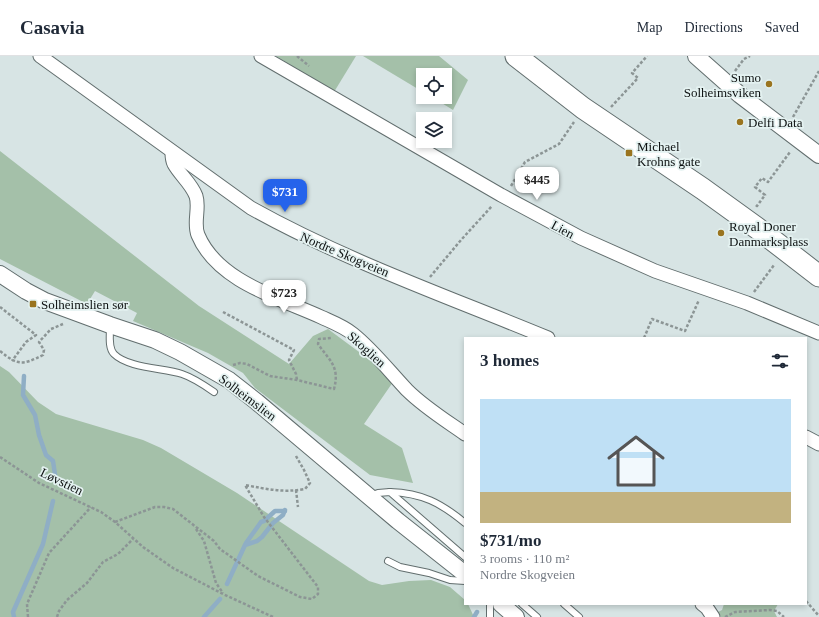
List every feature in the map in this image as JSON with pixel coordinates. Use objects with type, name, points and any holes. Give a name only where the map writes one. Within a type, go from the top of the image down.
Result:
[{"type":"main road","points":[[516,56],[582,108],[620,132],[753,224],[819,276]]},
{"type":"street","name":"Nordre Skogveien","points":[[40,56],[251,208],[328,248],[546,337]]},
{"type":"street","name":"Lien","points":[[261,56],[501,196],[581,238],[655,270],[747,303],[819,333]]},
{"type":"street","points":[[696,56],[740,95],[819,155]]},
{"type":"street","name":"Skoglien","points":[[172,152],[173,163],[191,186],[196,197],[197,233],[205,248],[218,262],[257,290],[311,312],[347,330],[375,354],[408,391],[430,410],[464,433]]},
{"type":"street","name":"Solheimslien","points":[[0,274],[45,301],[155,340],[180,352],[221,376],[257,402],[398,521],[464,573]]},
{"type":"street","points":[[807,438],[819,444]]},
{"type":"street","points":[[502,605],[516,617]]},
{"type":"street","points":[[703,605],[713,617]]},
{"type":"lane","name":"Solheimslien","points":[[110,325],[111,348],[115,355],[131,363],[184,375],[195,379],[214,392]]},
{"type":"lane","points":[[370,496],[378,492],[404,492],[426,498],[448,509],[464,522]]},
{"type":"lane","points":[[390,492],[464,556]]},
{"type":"lane","points":[[388,561],[400,566],[429,572],[450,580],[464,581]]},
{"type":"lane","points":[[490,605],[490,617]]},
{"type":"lane","points":[[523,605],[537,617]]},
{"type":"lane","points":[[565,605],[580,617]]},
{"type":"path","points":[[608,111],[638,78],[632,73],[647,56]]},
{"type":"path","points":[[725,81],[734,72],[744,57],[750,56]]},
{"type":"path","points":[[786,130],[819,71]]},
{"type":"path","points":[[510,187],[525,162],[559,144],[574,123]]},
{"type":"path","points":[[757,206],[765,195],[755,187],[762,178],[768,182],[784,160]]},
{"type":"path","points":[[426,282],[461,240],[495,203]]},
{"type":"path","points":[[754,292],[774,265]]},
{"type":"path","points":[[644,337],[652,319],[685,331],[701,295]]},
{"type":"path","points":[[0,307],[36,335],[26,342],[12,361]]},
{"type":"path","points":[[222,312],[294,350],[289,360],[296,374],[297,380]]},
{"type":"path","points":[[0,351],[12,361],[28,363],[43,355],[44,350],[39,342],[51,329],[60,324]]},
{"type":"path","points":[[221,376],[227,367],[240,363],[247,364],[270,376],[297,380],[334,389],[337,378],[336,368],[318,344],[319,338],[338,338],[344,336],[347,330]]},
{"type":"path","points":[[115,522],[155,507],[164,506],[173,509],[214,541],[220,549],[258,576],[300,597],[312,599],[318,594],[318,587],[264,517],[245,485],[276,490],[296,490],[305,488],[310,483],[295,454]]},
{"type":"path","name":"Løvstien","points":[[0,458],[40,483],[91,507],[115,522],[133,539],[174,568],[223,594]]},
{"type":"path","points":[[296,490],[298,507]]},
{"type":"path","points":[[28,617],[28,604],[49,553],[91,507]]},
{"type":"path","points":[[194,526],[204,541],[216,583],[223,594],[273,617]]},
{"type":"path","points":[[57,617],[59,611],[67,600],[87,583],[103,562],[118,554],[133,539]]},
{"type":"path","points":[[807,602],[819,616]]},
{"type":"path","points":[[724,617],[735,612],[770,610],[777,611],[784,617]]},
{"type":"green space","points":[[276,56],[356,56],[334,92]]},
{"type":"green space","points":[[363,56],[439,56],[468,80],[453,110],[443,104],[452,104],[452,68],[416,68],[416,88]]},
{"type":"green space","points":[[0,151],[199,306],[289,364],[313,336],[328,329],[382,369],[393,382],[364,424],[402,448],[413,483],[370,475],[255,388],[243,373],[208,353],[133,321],[137,313],[95,291],[87,304],[0,259]]},
{"type":"green space","points":[[0,366],[9,372],[38,402],[56,414],[143,440],[161,448],[237,493],[369,581],[382,585],[409,581],[431,580],[450,587],[464,599],[464,605],[468,605],[474,617],[0,617]]},
{"type":"green space","points":[[724,605],[777,605],[774,611],[777,617],[721,617],[718,612],[722,610]]},
{"type":"waterway","points":[[24,376],[23,395],[35,415],[39,435],[46,455],[53,461],[56,481]]},
{"type":"waterway","points":[[14,617],[13,612],[43,544],[53,501]]},
{"type":"waterway","points":[[227,584],[245,545],[257,541],[262,537],[273,523],[283,515],[285,510]]},
{"type":"waterway","points":[[246,543],[261,522],[275,511],[285,511]]},
{"type":"waterway","points":[[204,617],[220,599]]},
{"type":"waterway","points":[[474,617],[477,612]]},
{"type":"place","name":"Sumo Solheimsviken","points":[[769,84]]},
{"type":"place","name":"Delfi Data","points":[[740,122]]},
{"type":"place","name":"Michael Krohns gate","points":[[629,153]]},
{"type":"place","name":"Royal Doner Danmarksplass","points":[[721,233]]},
{"type":"place","name":"Solheimslien sør","points":[[33,304]]}]
